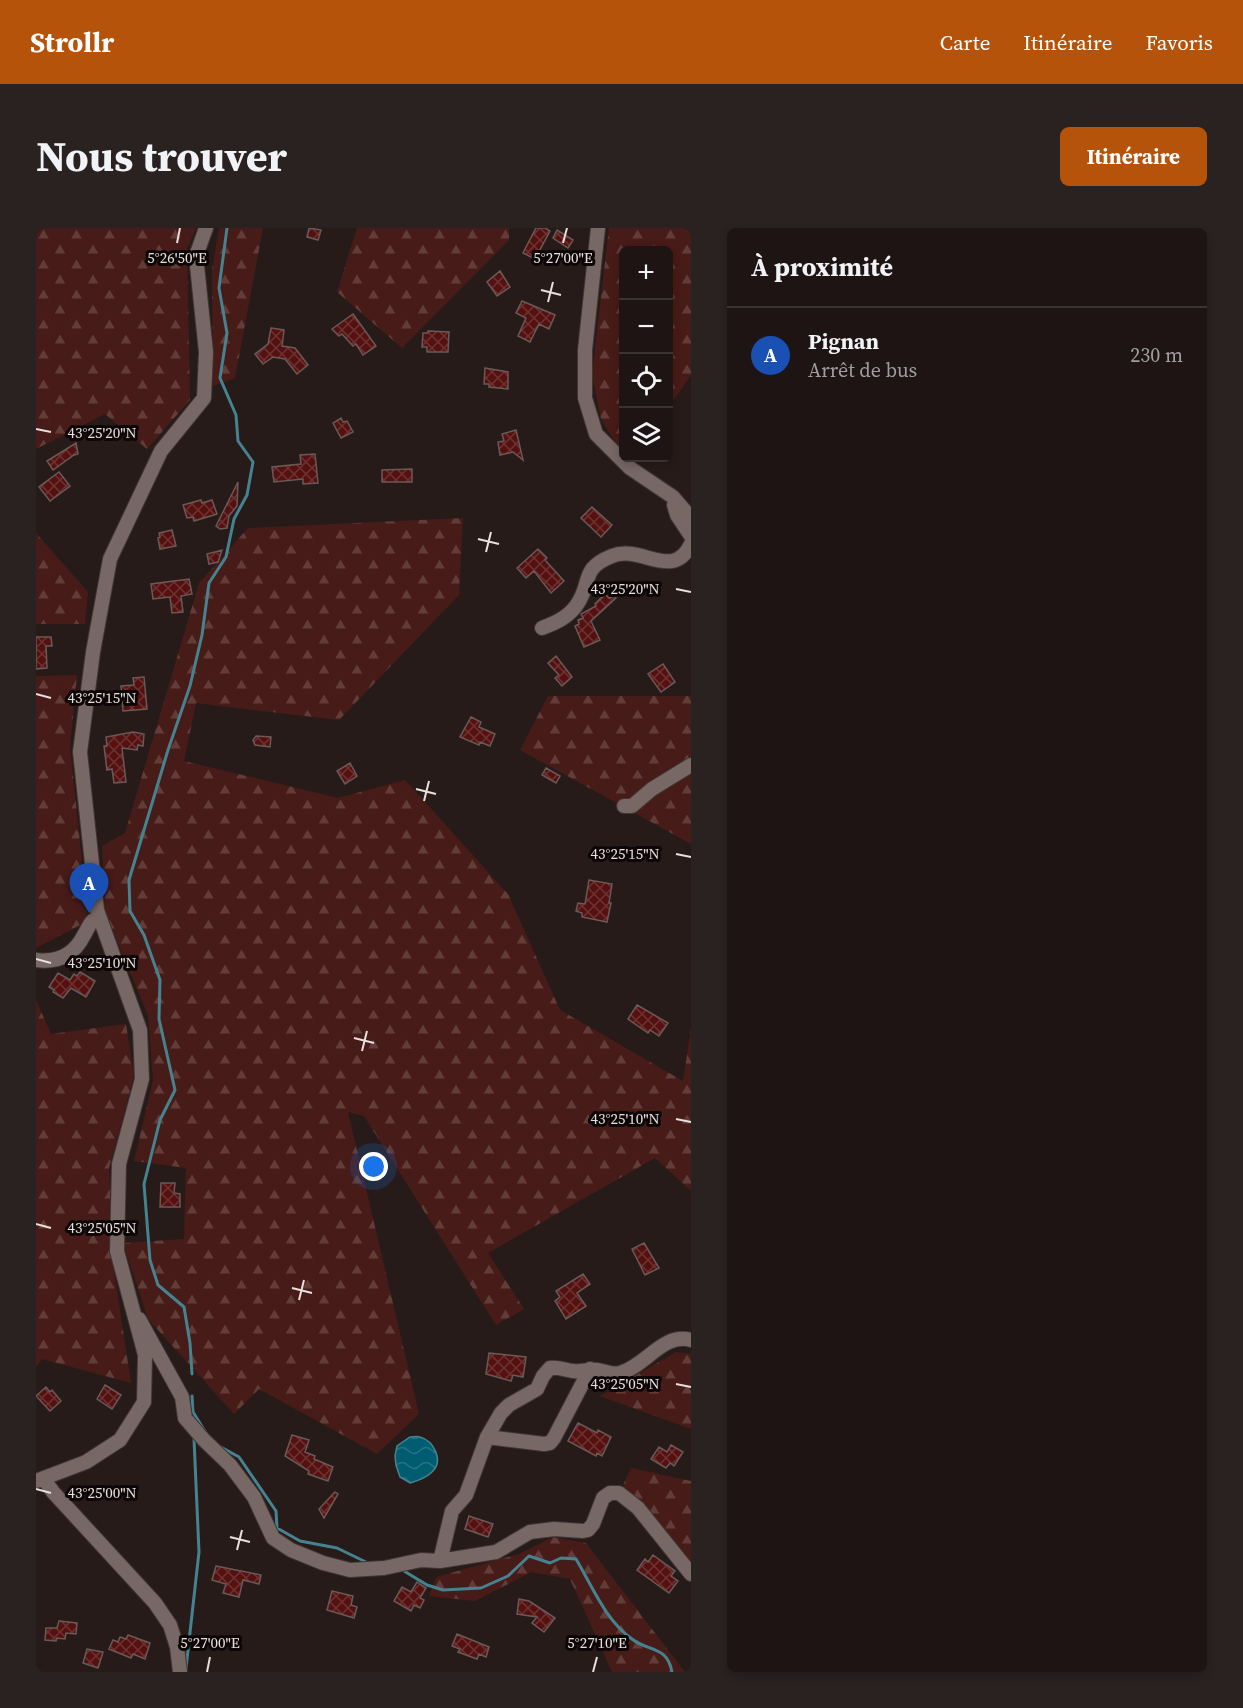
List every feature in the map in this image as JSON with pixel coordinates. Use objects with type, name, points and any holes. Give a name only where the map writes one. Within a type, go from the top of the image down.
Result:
[{"type":"street","points":[[180,1672],[177,1647],[170,1624],[165,1617],[129,1572],[40,1480],[86,1462],[120,1440],[144,1402],[145,1355],[117,1251],[119,1164],[142,1079],[140,1030],[99,917],[80,752],[93,652],[110,559],[161,451],[204,398],[206,352],[196,256],[206,228]]},
{"type":"street","points":[[598,228],[585,350],[585,398],[596,434],[630,468],[673,497],[691,518]]},
{"type":"street","points":[[673,497],[677,515],[691,536]]},
{"type":"street","points":[[542,628],[568,615],[578,604],[592,567],[599,561],[616,554],[631,552],[660,561],[672,562],[687,553],[691,544]]},
{"type":"street","points":[[624,806],[632,806],[652,789],[691,765]]},
{"type":"street","points":[[36,960],[53,961],[68,955],[80,943],[91,922],[99,917]]},
{"type":"street","points":[[132,1307],[182,1397],[185,1418],[230,1465],[254,1497],[273,1538],[291,1550],[323,1563],[350,1570],[384,1568],[421,1560],[440,1561],[496,1551],[530,1532],[554,1529],[588,1530],[593,1524],[603,1498],[610,1493],[619,1493],[638,1508],[691,1574]]},
{"type":"street","points":[[440,1561],[452,1511],[466,1495],[487,1437],[501,1413],[537,1389],[550,1368],[560,1367],[573,1371],[590,1369],[618,1374],[632,1368],[672,1340],[681,1337],[691,1340]]},
{"type":"street","points":[[487,1437],[550,1443],[590,1369]]},
{"type":"green space","points":[[36,228],[196,228],[187,249],[190,400],[147,449],[105,414],[36,449]]},
{"type":"green space","points":[[219,228],[263,228],[235,378],[213,386],[212,270]]},
{"type":"green space","points":[[357,228],[509,228],[509,240],[402,348],[337,292]]},
{"type":"green space","points":[[609,228],[691,228],[691,375],[673,401],[673,246],[619,246],[619,448],[601,419],[592,375]]},
{"type":"green space","points":[[463,518],[459,595],[339,720],[196,703],[184,761],[338,798],[405,780],[508,894],[560,1010],[683,1081],[691,1029],[691,1191],[655,1158],[488,1253],[524,1309],[496,1325],[364,1116],[348,1112],[419,1414],[377,1454],[259,1389],[234,1414],[148,1319],[123,1243],[184,1239],[186,1168],[134,1161],[153,1080],[148,1015],[105,912],[102,846],[125,833],[199,583],[248,528]]},
{"type":"green space","points":[[36,533],[88,592],[85,624],[36,624]]},
{"type":"green space","points":[[77,675],[70,746],[88,921],[36,948],[36,676]]},
{"type":"green space","points":[[548,696],[691,696],[691,844],[520,750]]},
{"type":"green space","points":[[36,1000],[51,1034],[126,1024],[134,1076],[109,1168],[113,1264],[131,1383],[42,1359],[36,1367]]},
{"type":"green space","points":[[676,1352],[691,1354],[691,1429],[600,1396]]},
{"type":"green space","points":[[631,1468],[691,1481],[691,1563],[623,1485]]},
{"type":"green space","points":[[553,1537],[586,1543],[685,1672],[612,1672],[570,1579],[531,1572],[475,1601],[429,1596],[436,1577],[519,1554]]},
{"type":"water","points":[[410,1437],[425,1439],[436,1452],[437,1462],[432,1472],[410,1483],[400,1477],[395,1456],[397,1446]]},
{"type":"building","points":[[309,228],[321,230],[318,240],[307,237]]},
{"type":"building","points":[[536,228],[545,228],[550,231],[535,259],[523,253]]},
{"type":"building","points":[[557,230],[573,240],[568,248],[553,238]]},
{"type":"building","points":[[500,271],[510,287],[497,296],[487,282]]},
{"type":"building","points":[[522,301],[555,315],[549,329],[539,324],[530,342],[518,336],[526,318],[516,313]]},
{"type":"building","points":[[353,314],[376,346],[363,355],[356,344],[353,346],[342,334],[339,336],[332,329]]},
{"type":"building","points":[[271,328],[284,330],[282,346],[295,348],[308,365],[297,374],[285,359],[273,357],[263,364],[255,354],[268,344]]},
{"type":"building","points":[[428,331],[449,332],[448,352],[427,352],[427,347],[422,347],[423,333],[428,333]]},
{"type":"building","points":[[485,368],[508,372],[508,389],[489,387],[489,384],[484,384]]},
{"type":"building","points":[[341,418],[343,422],[347,421],[353,432],[341,438],[333,423]]},
{"type":"building","points":[[516,430],[523,460],[513,452],[500,455],[498,442],[504,441],[502,434]]},
{"type":"building","points":[[76,443],[78,454],[53,470],[47,461]]},
{"type":"building","points":[[315,454],[318,483],[303,484],[303,479],[274,482],[272,467],[301,464],[300,455]]},
{"type":"building","points":[[412,469],[412,482],[382,482],[382,470]]},
{"type":"building","points":[[59,472],[70,486],[50,501],[39,487]]},
{"type":"building","points":[[238,482],[237,506],[229,516],[227,528],[220,529],[216,526]]},
{"type":"building","points":[[201,500],[202,503],[212,500],[217,514],[194,521],[193,517],[187,518],[183,505]]},
{"type":"building","points":[[592,507],[612,525],[601,537],[581,518]]},
{"type":"building","points":[[172,530],[176,546],[160,549],[159,533]]},
{"type":"building","points":[[538,549],[564,581],[551,593],[534,571],[526,578],[517,568]]},
{"type":"building","points":[[222,550],[218,562],[209,564],[207,554]]},
{"type":"building","points":[[189,579],[192,594],[181,596],[183,612],[172,613],[170,597],[153,599],[151,584]]},
{"type":"building","points":[[605,594],[609,598],[614,596],[616,598],[591,621],[600,640],[584,647],[575,626],[579,624],[578,620],[583,618],[581,614],[596,606],[595,604]]},
{"type":"building","points":[[36,637],[51,637],[52,646],[46,646],[47,668],[36,669]]},
{"type":"building","points":[[556,656],[572,677],[562,686],[555,678],[559,675],[548,663]]},
{"type":"building","points":[[663,664],[675,682],[661,692],[648,674]]},
{"type":"building","points":[[144,677],[147,709],[123,711],[121,686],[134,685],[133,678]]},
{"type":"building","points":[[471,717],[481,722],[479,727],[495,734],[490,746],[480,742],[479,745],[460,737]]},
{"type":"building","points":[[133,732],[144,734],[143,746],[138,745],[137,750],[122,748],[126,782],[114,783],[112,769],[107,770],[104,746],[107,746],[106,737]]},
{"type":"building","points":[[256,736],[271,737],[270,747],[255,745],[253,740]]},
{"type":"building","points":[[350,763],[357,776],[345,784],[337,771]]},
{"type":"building","points":[[546,768],[560,776],[556,783],[542,775]]},
{"type":"building","points":[[589,880],[612,884],[607,922],[582,917],[582,913],[576,911],[578,903],[585,904]]},
{"type":"building","points":[[80,972],[95,981],[86,997],[71,988],[63,998],[49,987],[58,973],[70,980],[74,974],[77,976]]},
{"type":"building","points":[[637,1005],[668,1023],[659,1036],[650,1030],[648,1033],[628,1019]]},
{"type":"building","points":[[161,1183],[175,1183],[174,1193],[180,1194],[180,1207],[160,1207]]},
{"type":"building","points":[[644,1243],[659,1268],[645,1275],[632,1249]]},
{"type":"building","points":[[583,1274],[590,1284],[577,1293],[586,1306],[566,1319],[555,1301],[560,1297],[556,1291]]},
{"type":"building","points":[[489,1353],[526,1357],[523,1377],[513,1375],[511,1381],[486,1374]]},
{"type":"building","points":[[105,1385],[121,1395],[112,1409],[97,1399]]},
{"type":"building","points":[[46,1387],[50,1392],[52,1390],[61,1401],[50,1411],[36,1396]]},
{"type":"building","points":[[578,1423],[611,1437],[602,1456],[597,1453],[596,1456],[568,1441]]},
{"type":"building","points":[[292,1435],[309,1440],[305,1452],[315,1456],[314,1459],[333,1467],[328,1481],[308,1474],[309,1471],[285,1456]]},
{"type":"building","points":[[671,1445],[683,1452],[674,1466],[670,1463],[666,1468],[651,1459],[659,1447],[667,1452]]},
{"type":"building","points":[[335,1492],[338,1494],[324,1518],[319,1509]]},
{"type":"building","points":[[469,1516],[493,1524],[488,1537],[465,1529]]},
{"type":"building","points":[[653,1555],[675,1571],[671,1576],[678,1581],[669,1593],[637,1570],[645,1559],[648,1562]]},
{"type":"building","points":[[216,1566],[261,1575],[259,1584],[243,1580],[239,1597],[223,1593],[226,1584],[212,1580]]},
{"type":"building","points":[[417,1582],[426,1588],[420,1598],[424,1600],[420,1608],[414,1605],[411,1611],[394,1601],[402,1587],[411,1592]]},
{"type":"building","points":[[332,1591],[353,1596],[351,1605],[357,1607],[354,1618],[327,1610]]},
{"type":"building","points":[[519,1599],[529,1601],[555,1618],[544,1632],[532,1623],[537,1617],[517,1614]]},
{"type":"building","points":[[59,1621],[77,1623],[76,1634],[66,1633],[65,1639],[57,1638],[56,1641],[45,1640],[46,1628],[57,1628]]},
{"type":"building","points":[[457,1634],[489,1647],[486,1657],[479,1654],[477,1659],[458,1652],[460,1649],[452,1646]]},
{"type":"building","points":[[128,1635],[150,1643],[145,1659],[133,1654],[131,1658],[109,1649],[113,1640],[118,1642],[120,1637],[126,1639]]},
{"type":"building","points":[[87,1649],[103,1652],[98,1668],[83,1663]]},
{"type":"waterway","points":[[192,1374],[184,1307],[158,1285],[150,1260],[144,1184],[160,1120],[175,1090],[159,1019],[160,980],[144,935],[130,911],[129,880],[190,686],[202,635],[209,583],[226,557],[234,519],[247,495],[253,462],[238,441],[236,415],[220,378],[227,333],[219,288],[227,228]]},
{"type":"waterway","points":[[192,1396],[193,1412],[206,1433]]},
{"type":"waterway","points":[[186,1668],[199,1552],[194,1439]]},
{"type":"waterway","points":[[219,1446],[239,1457],[276,1511],[277,1528],[300,1541],[337,1548],[368,1563]]},
{"type":"waterway","points":[[404,1571],[427,1585],[443,1590],[481,1588],[508,1576],[529,1556],[550,1563],[561,1558],[576,1559],[600,1602],[615,1623],[638,1643],[666,1657],[672,1672]]},
{"type":"place","name":"Pignan","points":[[89,913]]}]
